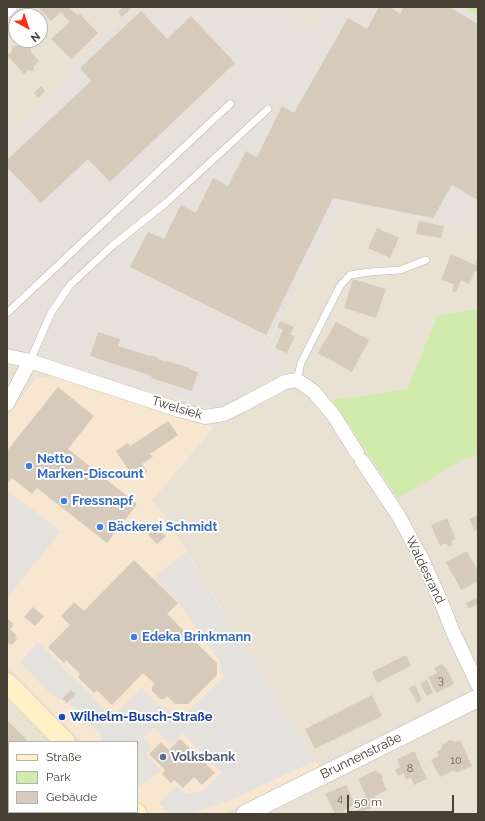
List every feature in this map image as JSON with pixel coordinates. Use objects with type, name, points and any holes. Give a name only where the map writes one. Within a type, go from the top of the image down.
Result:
[{"type":"main road","points":[[7,682],[64,741]]},
{"type":"street","points":[[7,10],[10,7]]},
{"type":"street","name":"Twelsiek","points":[[7,356],[30,361],[205,418],[224,414],[242,406],[285,382],[297,380]]},
{"type":"street","points":[[7,404],[30,361]]},
{"type":"street","name":"Waldesrand","points":[[297,380],[314,392],[334,416],[398,515],[422,559],[452,630],[478,685]]},
{"type":"street","name":"Brunnenstraße","points":[[245,814],[478,698]]},
{"type":"lane","points":[[7,313],[230,104]]},
{"type":"lane","points":[[30,361],[51,313],[70,285],[112,246],[167,202],[268,109]]},
{"type":"lane","points":[[297,380],[301,363],[340,286],[350,274],[400,270],[426,260]]},
{"type":"shaded area","points":[[7,7],[135,7],[74,62],[70,76],[7,138]]},
{"type":"shaded area","points":[[135,7],[284,7],[311,30],[327,7],[463,7],[478,17],[478,230],[343,203],[306,276],[266,345],[286,354],[283,368],[227,404],[210,408],[17,349],[7,349],[7,138],[70,76],[74,62]]},
{"type":"shaded area","points":[[284,7],[327,7],[311,30]]},
{"type":"shaded area","points":[[343,203],[478,230],[478,309],[437,316],[407,389],[332,400],[462,460],[478,455],[478,814],[222,814],[319,768],[164,515],[152,501],[36,379],[7,417],[7,349],[17,349],[209,408],[266,346],[306,276]]},
{"type":"shaded area","points":[[54,375],[148,403],[214,427],[152,501],[164,515],[320,768],[222,814],[151,814],[138,800],[138,741],[82,741],[7,665],[7,417],[37,379]]},
{"type":"shaded area","points":[[7,491],[61,531],[7,598]]},
{"type":"shaded area","points":[[186,552],[315,761],[228,801],[193,812],[170,814],[159,803],[177,786],[185,794],[203,791],[222,773],[183,733],[171,745],[154,728],[144,737],[152,747],[145,754],[161,771],[138,787],[138,741],[100,741],[103,737],[69,703],[52,695],[20,662],[38,642],[112,717],[142,688],[158,704],[173,711],[190,711],[223,677],[220,661],[180,604],[154,577]]},
{"type":"shaded area","points":[[7,665],[82,741],[8,741],[8,813],[138,813],[138,800],[151,814],[7,814]]},
{"type":"green space","points":[[463,7],[478,7],[478,17]]},
{"type":"green space","points":[[478,309],[478,455],[462,460],[398,498],[332,400],[407,389],[437,316]]},
{"type":"building","points":[[38,7],[69,7],[77,15],[79,13],[98,33],[71,59],[51,39],[70,22],[61,12],[51,21],[48,18],[48,8]]},
{"type":"building","points":[[120,7],[133,7],[122,17],[118,12],[122,8]]},
{"type":"building","points":[[379,7],[389,7],[400,14],[404,7],[449,7],[478,24],[478,200],[452,185],[433,218],[333,198],[266,335],[130,267],[148,232],[164,239],[181,205],[196,213],[213,178],[228,186],[246,151],[257,157],[282,106],[294,113],[348,18],[367,29]]},
{"type":"building","points":[[141,11],[167,39],[191,16],[235,63],[110,182],[88,159],[41,203],[7,167],[7,160],[91,81],[80,68]]},
{"type":"building","points":[[12,48],[31,48],[31,52],[39,61],[34,66],[33,71],[28,70],[24,74],[7,55],[12,51]]},
{"type":"building","points":[[41,86],[45,91],[38,98],[34,93]]},
{"type":"building","points":[[419,221],[444,226],[441,238],[416,234]]},
{"type":"building","points":[[377,228],[399,238],[390,258],[368,248]]},
{"type":"building","points":[[451,254],[475,265],[478,257],[478,272],[475,271],[469,284],[461,280],[456,292],[452,291],[454,284],[441,280]]},
{"type":"building","points":[[353,279],[386,289],[376,318],[344,308]]},
{"type":"building","points":[[280,321],[294,327],[290,334],[295,336],[287,353],[275,348],[283,330],[277,327]]},
{"type":"building","points":[[336,322],[369,340],[352,372],[318,353]]},
{"type":"building","points":[[98,332],[120,339],[118,346],[157,357],[158,359],[166,362],[167,361],[190,368],[189,369],[198,372],[192,391],[151,378],[152,376],[90,356]]},
{"type":"building","points":[[58,387],[94,416],[68,449],[137,504],[107,543],[37,488],[32,494],[12,478],[7,485],[7,451]]},
{"type":"building","points":[[168,421],[178,435],[150,454],[153,457],[142,464],[147,472],[135,480],[116,451],[128,443],[130,446]]},
{"type":"building","points":[[478,515],[478,530],[475,531],[469,519]]},
{"type":"building","points":[[447,518],[456,539],[451,541],[453,545],[448,547],[446,543],[440,546],[431,525]]},
{"type":"building","points":[[157,527],[166,536],[157,544],[148,535]]},
{"type":"building","points":[[467,551],[478,571],[478,581],[461,590],[446,562]]},
{"type":"building","name":"Edeka Brinkmann","points":[[134,560],[178,603],[167,614],[217,663],[217,675],[188,704],[175,704],[167,696],[164,699],[160,699],[152,691],[152,687],[155,684],[143,673],[112,705],[97,690],[94,693],[78,677],[80,674],[66,660],[64,663],[48,647],[70,625],[61,616],[74,602],[84,611]]},
{"type":"building","points":[[478,597],[478,604],[468,609],[466,603]]},
{"type":"building","points":[[33,607],[44,616],[35,626],[24,617]]},
{"type":"building","points":[[7,618],[14,625],[10,629],[16,635],[15,637],[17,639],[12,645],[9,643],[7,645]]},
{"type":"building","points":[[406,655],[411,666],[377,683],[372,672]]},
{"type":"building","points":[[443,664],[454,684],[436,693],[428,677],[437,673],[434,668]]},
{"type":"building","points":[[427,680],[433,693],[427,696],[420,684]]},
{"type":"building","points":[[415,685],[422,700],[417,703],[409,688]]},
{"type":"building","points":[[71,690],[76,694],[67,703],[62,699]]},
{"type":"building","points":[[372,695],[382,716],[315,749],[305,729]]},
{"type":"building","points":[[7,720],[28,741],[8,741],[8,749]]},
{"type":"building","points":[[180,739],[197,755],[200,752],[209,761],[206,764],[215,773],[202,785],[194,777],[183,788],[174,780],[171,783],[162,774],[165,770],[149,754],[161,742],[169,750]]},
{"type":"building","points":[[450,740],[455,742],[460,740],[472,766],[456,773],[455,770],[440,777],[431,760],[439,756],[437,752],[441,749],[443,744]]},
{"type":"building","points":[[414,751],[427,779],[414,785],[411,778],[406,780],[403,773],[398,776],[395,770],[400,767],[397,760]]},
{"type":"building","points":[[376,770],[383,778],[382,780],[387,790],[375,796],[379,804],[365,811],[367,814],[359,814],[356,809],[363,806],[360,799],[366,796],[358,779]]},
{"type":"building","points":[[346,785],[355,804],[344,810],[346,814],[335,814],[325,794]]},
{"type":"building","points":[[66,813],[94,814],[67,814]]},
{"type":"place","name":"Netto Marken-Discount","points":[[29,466]]},
{"type":"place","name":"Fressnapf","points":[[64,501]]},
{"type":"place","name":"Bäckerei Schmidt","points":[[100,527]]},
{"type":"place","name":"Edeka Brinkmann","points":[[134,637]]},
{"type":"place","name":"Wilhelm-Busch-Straße","points":[[62,717]]},
{"type":"place","name":"Volksbank","points":[[163,757]]}]
